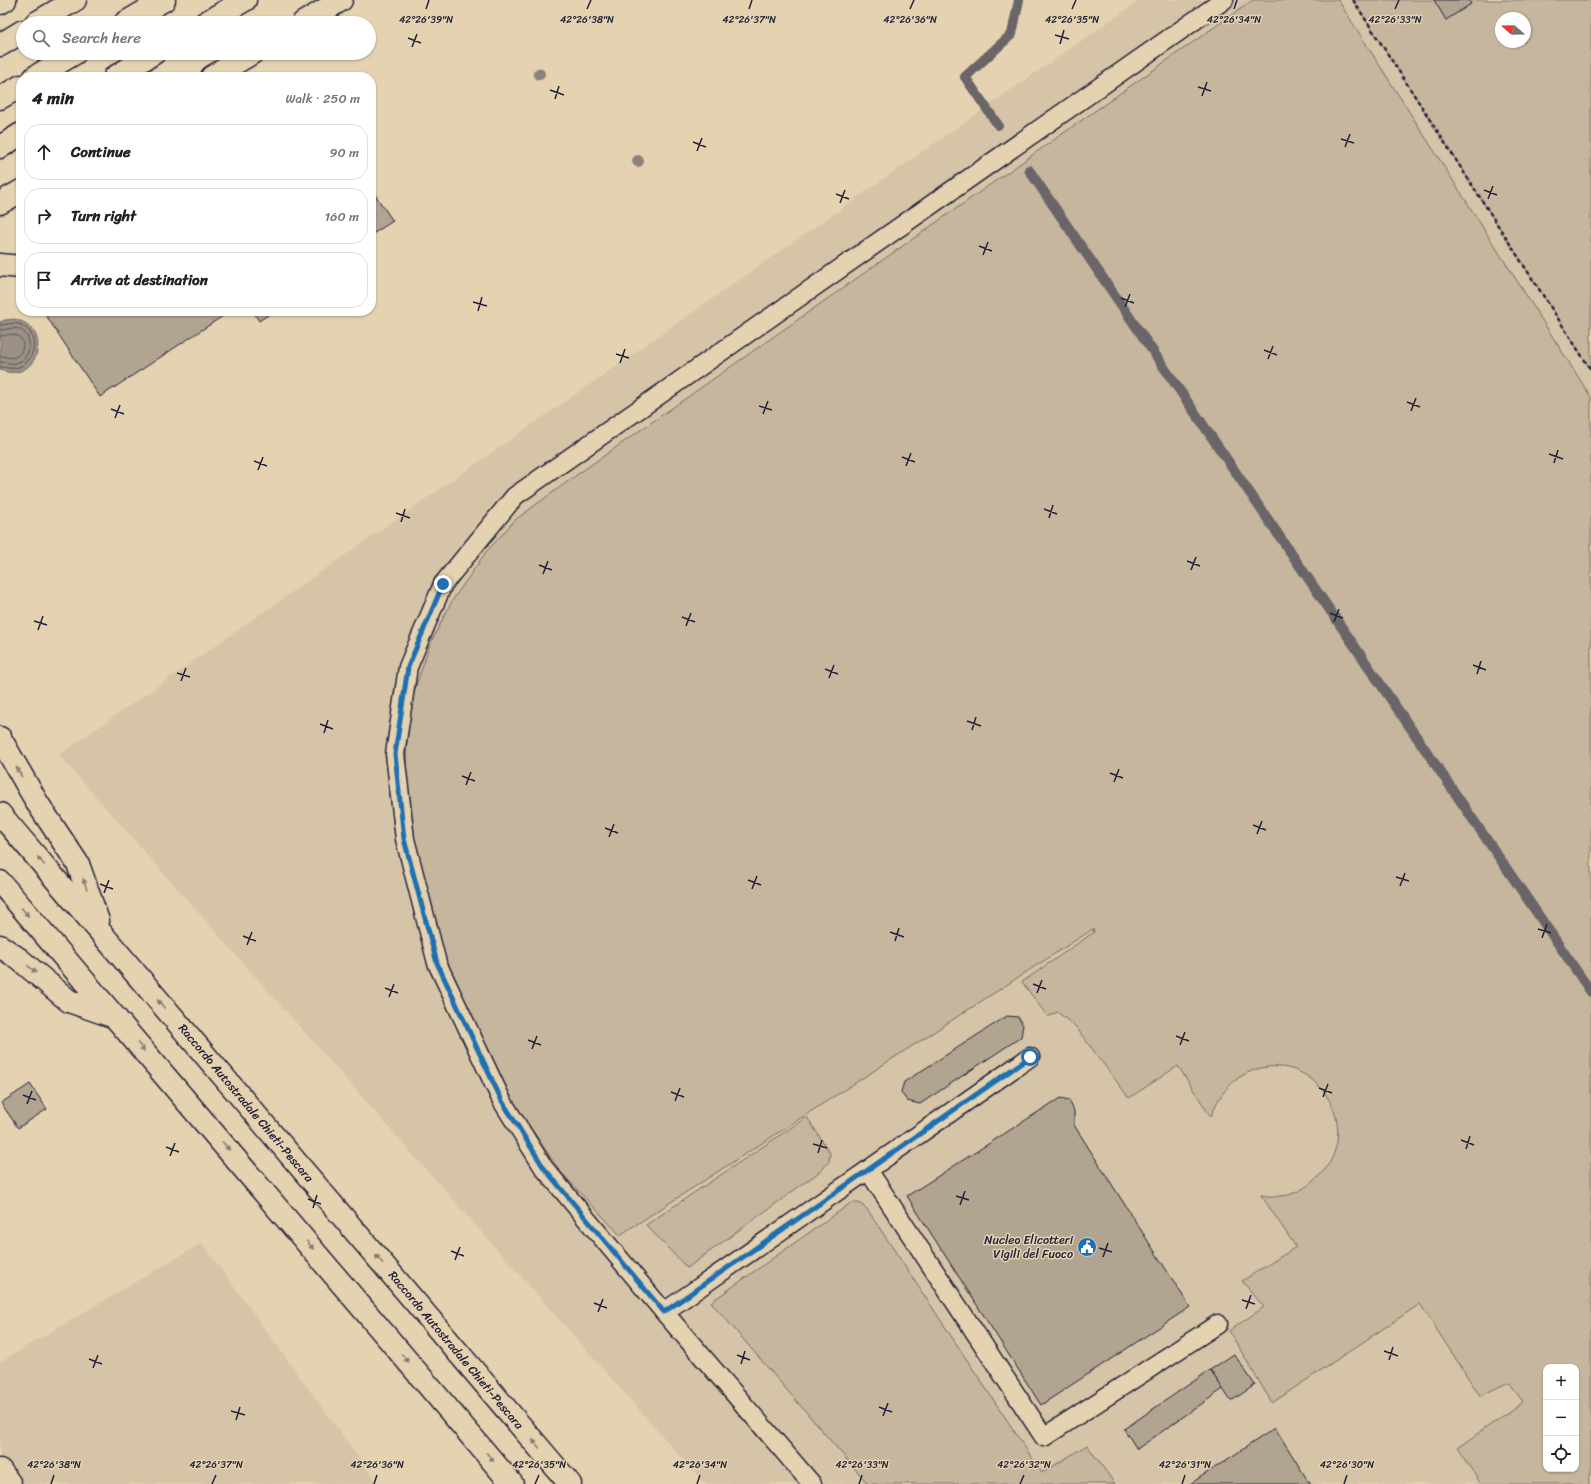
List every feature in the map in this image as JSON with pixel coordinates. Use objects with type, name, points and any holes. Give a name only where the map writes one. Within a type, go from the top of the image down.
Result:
[{"type":"main road","points":[[0,3],[4,0]]},
{"type":"main road","points":[[48,16],[75,0]]},
{"type":"main road","points":[[137,16],[164,0]]},
{"type":"main road","points":[[217,16],[245,0]]},
{"type":"main road","points":[[314,16],[341,0]]},
{"type":"main road","points":[[0,45],[16,35]]},
{"type":"main road","points":[[43,72],[63,60]]},
{"type":"main road","points":[[122,72],[142,60]]},
{"type":"main road","points":[[220,72],[240,60]]},
{"type":"main road","points":[[0,98],[16,89]]},
{"type":"main road","points":[[0,147],[16,137]]},
{"type":"main road","points":[[0,203],[16,194]]},
{"type":"main road","points":[[0,265],[16,267]]},
{"type":"main road","points":[[0,738],[38,804],[78,864],[102,934]]},
{"type":"main road","name":"Raccordo Autostradale Chieti-Pescara","points":[[0,814],[570,1484]]},
{"type":"main road","points":[[0,882],[512,1484]]},
{"type":"main road","points":[[0,946],[19,959],[69,1001],[116,1017]]},
{"type":"main road","points":[[0,1470],[10,1484]]},
{"type":"lane","points":[[812,1484],[664,1312],[544,1168],[502,1101],[437,963],[404,839],[395,754],[408,667],[443,584],[515,496],[1224,0]]},
{"type":"lane","points":[[664,1312],[1030,1057]]},
{"type":"lane","points":[[868,1170],[1044,1437],[1218,1324]]},
{"type":"path","points":[[1353,0],[1591,370]]},
{"type":"shaded area","points":[[1140,0],[1591,0],[1591,1484],[705,1484],[59,755]]},
{"type":"shaded area","points":[[1253,0],[1338,0],[1591,397],[1591,1484],[1481,1484],[1457,1448],[1523,1402],[1509,1382],[1480,1396],[1420,1304],[1272,1403],[1229,1331],[1264,1307],[1242,1281],[1296,1247],[1261,1195],[1279,1196],[1298,1191],[1312,1182],[1329,1164],[1337,1143],[1337,1121],[1330,1101],[1317,1084],[1299,1072],[1278,1067],[1254,1070],[1239,1078],[1227,1088],[1214,1109],[1211,1117],[1178,1066],[1129,1098],[1075,1026],[1057,1012],[1048,1017],[1022,982],[1094,932],[1093,929],[620,1235],[560,1171],[505,1090],[457,994],[429,915],[405,796],[407,738],[414,692],[430,644],[452,601],[486,552],[515,520],[578,474]]},
{"type":"shaded area","points":[[1353,0],[1591,0],[1591,370]]},
{"type":"shaded area","points":[[807,1117],[830,1153],[829,1161],[822,1170],[687,1268],[646,1225]]},
{"type":"shaded area","points":[[851,1203],[859,1203],[867,1209],[1042,1473],[1087,1445],[1115,1484],[868,1484],[711,1302]]},
{"type":"shaded area","points":[[202,1243],[378,1484],[0,1484],[0,1362]]},
{"type":"water","points":[[14,319],[27,324],[35,333],[38,343],[37,354],[32,363],[24,370],[13,372],[0,370],[0,322]]},
{"type":"building","points":[[1434,0],[1469,0],[1471,4],[1446,20]]},
{"type":"building","points":[[376,196],[393,221],[376,232]]},
{"type":"building","points":[[46,316],[223,316],[100,397]]},
{"type":"building","points":[[256,316],[266,316],[259,321]]},
{"type":"building","points":[[1007,1016],[1018,1017],[1023,1025],[1021,1037],[920,1104],[907,1101],[901,1092],[904,1082]]},
{"type":"building","points":[[30,1084],[47,1109],[18,1128],[1,1103]]},
{"type":"building","points":[[1060,1098],[1069,1100],[1074,1111],[1074,1125],[1190,1307],[1041,1405],[907,1196]]},
{"type":"building","points":[[1234,1354],[1255,1385],[1231,1401],[1210,1370]]},
{"type":"building","points":[[1210,1370],[1223,1389],[1137,1449],[1124,1429]]},
{"type":"building","points":[[1275,1428],[1310,1484],[1190,1484]]},
{"type":"waterway","points":[[998,125],[965,77],[1012,34],[1019,0]]},
{"type":"waterway","points":[[1029,170],[1591,992]]},
{"type":"place","name":"Nucleo Elicotteri Vigili del Fuoco","points":[[1087,1247]]},
{"type":"route","points":[[443,584],[408,667],[395,754],[404,839],[437,963],[502,1101],[544,1168],[664,1312],[1030,1057]]}]
